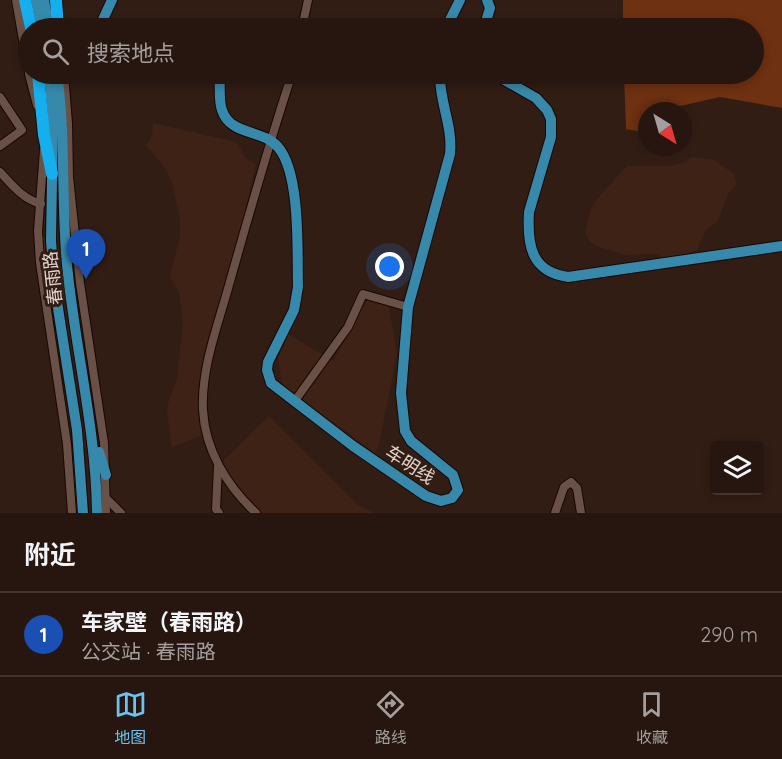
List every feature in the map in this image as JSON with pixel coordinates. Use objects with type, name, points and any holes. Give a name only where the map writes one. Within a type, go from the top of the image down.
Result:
[{"type":"highway","points":[[56,0],[58,18]]},
{"type":"highway","points":[[39,84],[44,135],[52,174]]},
{"type":"main road","points":[[36,0],[40,18]]},
{"type":"main road","points":[[44,0],[47,18]]},
{"type":"main road","points":[[104,18],[112,0]]},
{"type":"main road","points":[[451,18],[460,0]]},
{"type":"main road","points":[[487,0],[490,9],[487,18]]},
{"type":"main road","name":"春雨路","points":[[56,84],[53,119],[51,241],[54,277],[77,430],[83,513]]},
{"type":"main road","name":"春雨路","points":[[58,84],[62,123],[64,220],[70,293],[95,457],[98,513]]},
{"type":"main road","points":[[219,84],[220,102],[224,116],[234,126],[270,140]]},
{"type":"main road","name":"车明线","points":[[270,140],[276,144],[284,156],[294,190],[298,287],[294,310],[272,353],[267,370],[270,383],[352,446],[426,496],[441,501],[452,498],[458,490],[453,475],[411,441],[405,431],[401,393],[408,307],[450,154],[450,134],[440,84]]},
{"type":"main road","points":[[512,84],[536,98],[547,110],[551,119],[551,137],[528,222],[532,250],[540,266],[546,271],[568,277],[782,246]]},
{"type":"main road","points":[[64,220],[69,177]]},
{"type":"main road","points":[[90,420],[106,475]]},
{"type":"street","points":[[16,0],[19,18]]},
{"type":"street","points":[[59,18],[60,0]]},
{"type":"street","points":[[304,18],[308,0]]},
{"type":"street","points":[[31,84],[44,135],[38,231],[41,274],[67,444],[72,513]]},
{"type":"street","points":[[59,84],[68,123],[69,177],[80,283],[101,420],[106,475],[106,513]]},
{"type":"street","points":[[256,513],[242,500],[218,466],[207,434],[203,412],[203,389],[211,350],[270,140],[289,84]]},
{"type":"street","points":[[0,97],[22,130],[0,146]]},
{"type":"street","points":[[0,172],[23,196],[41,204]]},
{"type":"street","points":[[294,402],[348,327],[363,294],[408,307]]},
{"type":"street","points":[[218,466],[216,510],[219,513]]},
{"type":"street","points":[[555,513],[564,487],[570,482],[577,488],[581,513]]},
{"type":"street","points":[[106,498],[121,513]]},
{"type":"shaded area","points":[[623,0],[782,0],[782,108],[720,97],[692,103],[638,102],[638,131],[626,129],[624,84],[764,84],[764,18],[623,18]]},
{"type":"shaded area","points":[[153,123],[236,142],[246,159],[256,164],[237,246],[199,385],[201,436],[172,447],[167,411],[177,379],[183,322],[179,293],[170,276],[180,236],[180,221],[173,185],[165,168],[146,145],[152,136]]},
{"type":"shaded area","points":[[692,157],[714,160],[733,173],[737,184],[728,194],[718,221],[705,231],[697,250],[675,258],[662,258],[657,254],[623,255],[600,248],[590,242],[585,232],[591,209],[596,200],[627,166],[671,166]]},
{"type":"shaded area","points":[[42,237],[44,238],[51,307],[71,444],[77,513],[74,513],[44,272]]},
{"type":"shaded area","points":[[367,301],[388,303],[397,353],[379,445],[375,453],[282,385],[278,357],[288,334],[333,361]]},
{"type":"shaded area","points":[[269,416],[358,505],[374,513],[263,513],[243,495],[221,463]]},
{"type":"place","name":"车家壁（春雨路）","points":[[86,279]]}]
